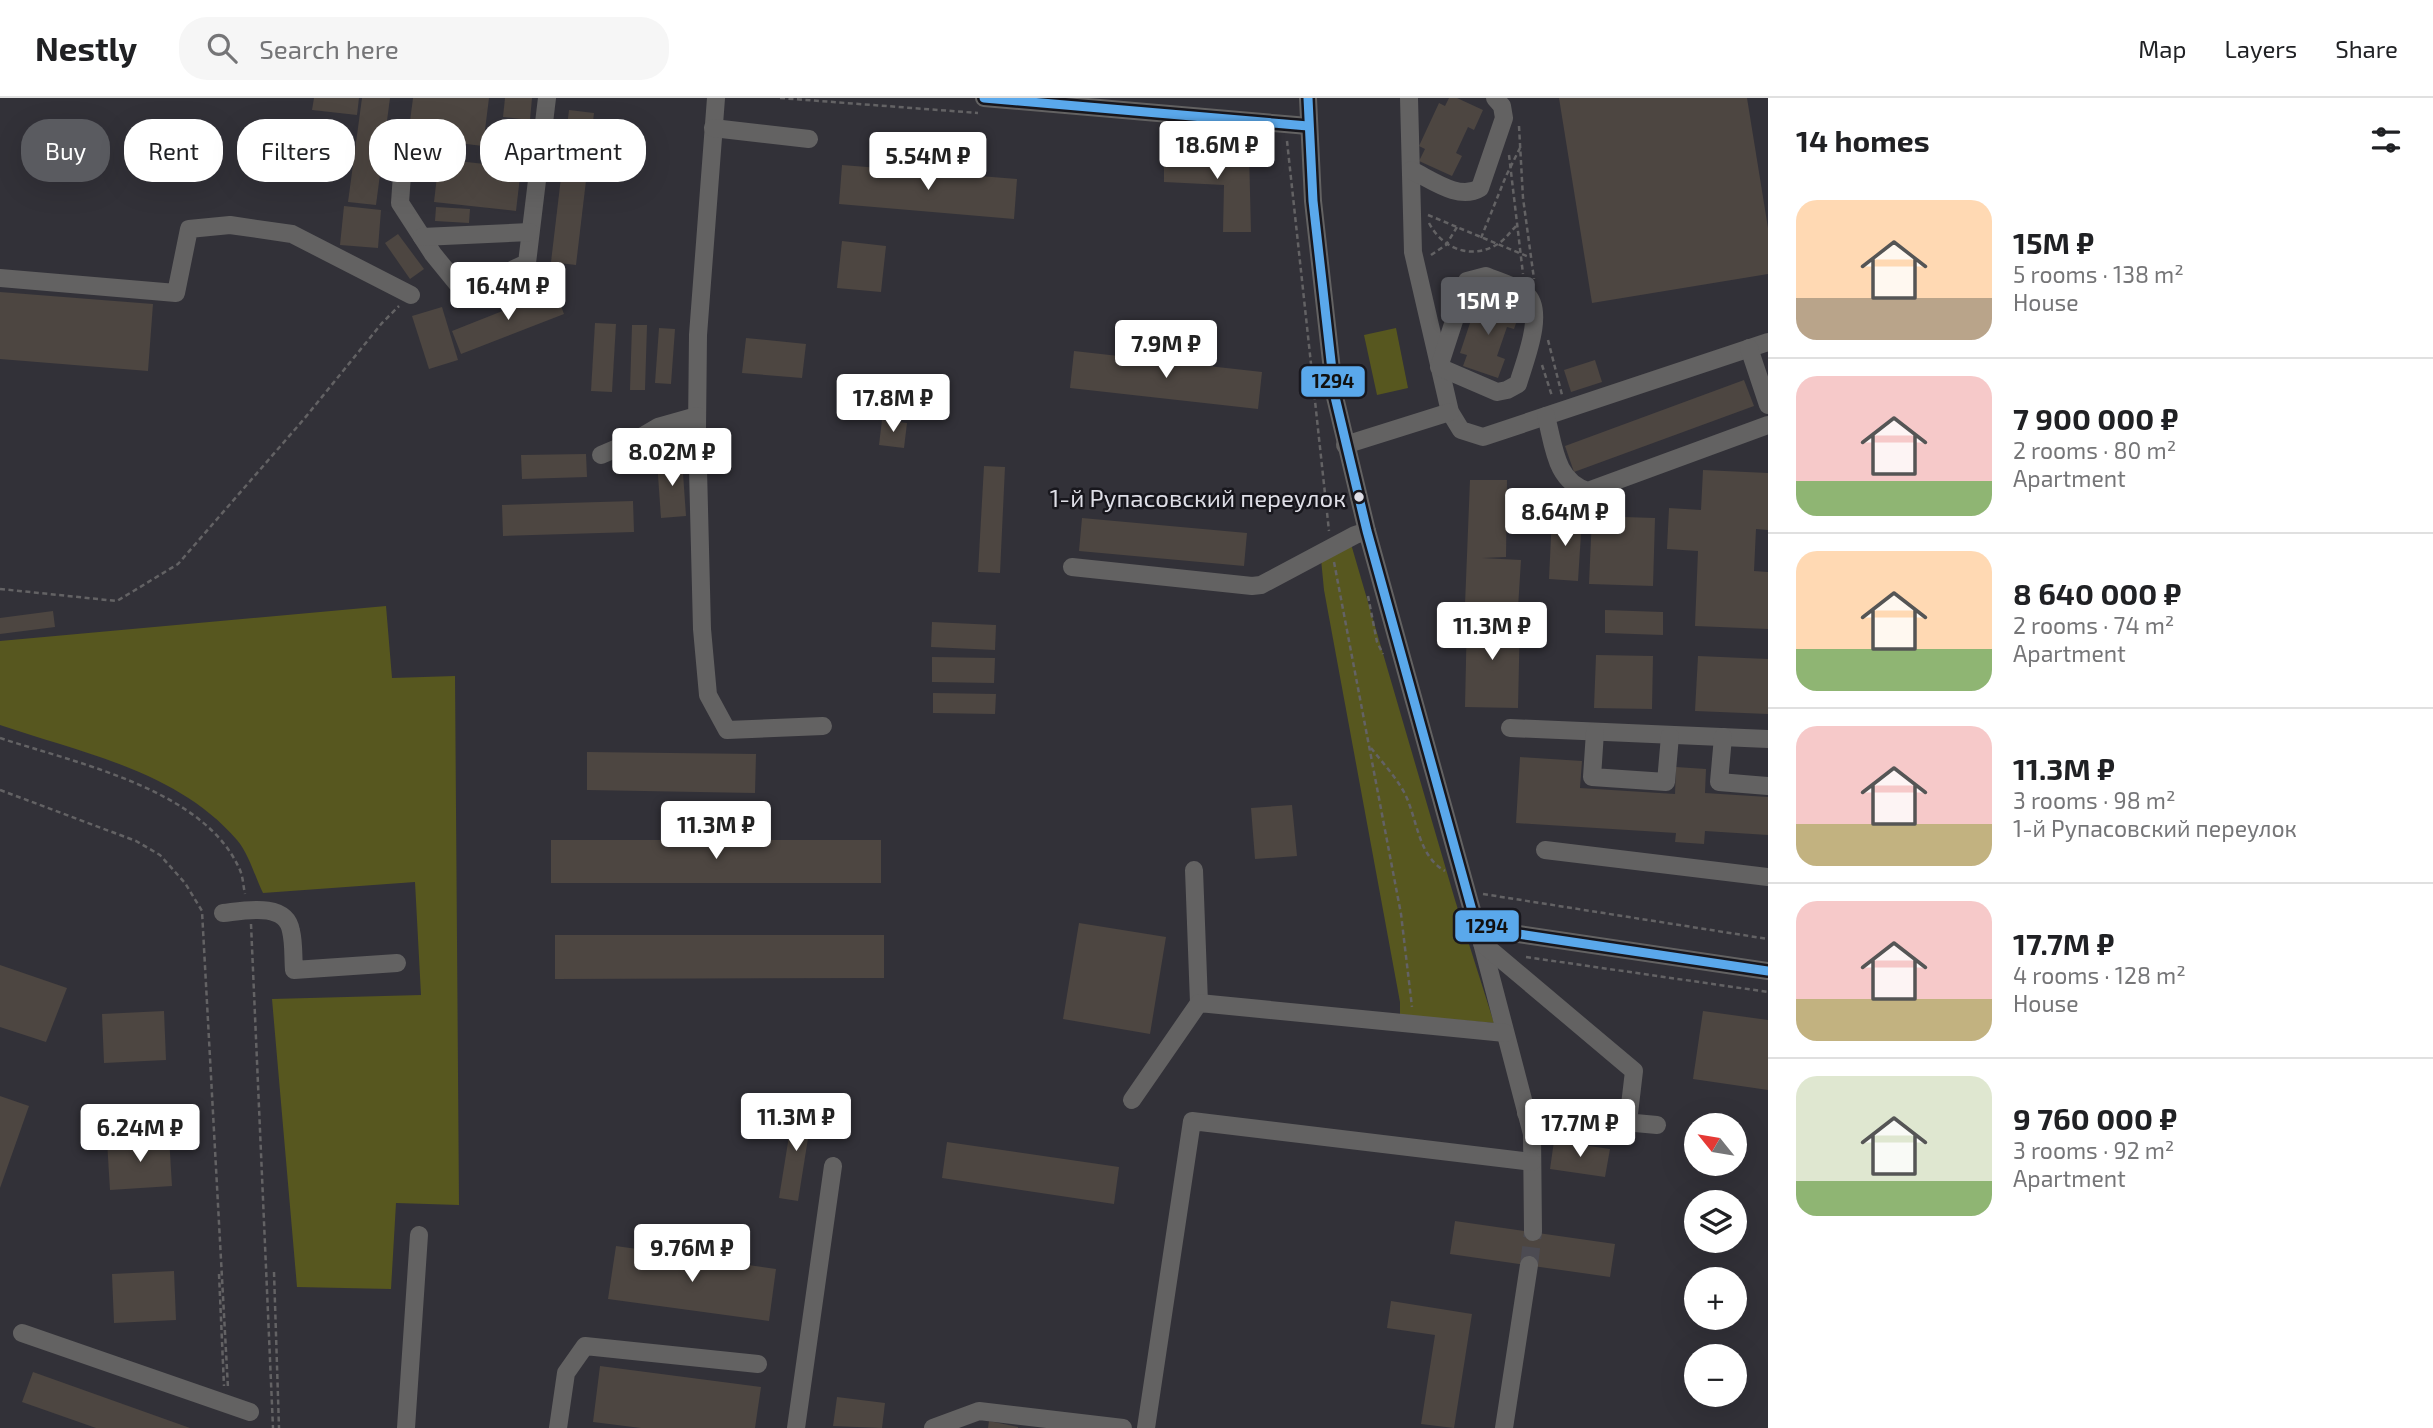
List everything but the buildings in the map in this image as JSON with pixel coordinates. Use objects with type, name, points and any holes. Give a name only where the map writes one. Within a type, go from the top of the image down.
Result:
[{"type":"street","points":[[401,182],[400,203],[464,292],[527,262],[547,98]]},
{"type":"street","points":[[716,98],[698,335],[697,416],[702,629],[708,695],[727,730],[823,726]]},
{"type":"street","points":[[1308,98],[1313,201],[1329,353],[1345,445],[1473,914],[1482,924],[1498,931],[1768,971]]},
{"type":"street","points":[[1409,98],[1411,170],[1420,212],[1415,261],[1450,412],[1461,429],[1483,437],[1768,342]]},
{"type":"street","points":[[1410,130],[1424,98]]},
{"type":"street","points":[[1411,170],[1462,194],[1480,188],[1504,118],[1502,106],[1495,98]]},
{"type":"street","points":[[984,106],[1308,126]]},
{"type":"street","points":[[713,128],[809,139]]},
{"type":"street","points":[[0,278],[176,293],[189,229],[230,226],[292,234],[411,295]]},
{"type":"street","points":[[422,237],[530,232]]},
{"type":"street","points":[[1486,276],[1530,288],[1535,321],[1518,384],[1507,390],[1497,391],[1439,367],[1466,281],[1486,276]]},
{"type":"street","points":[[1749,348],[1768,405]]},
{"type":"street","points":[[1345,445],[1450,412]]},
{"type":"street","points":[[1556,413],[1563,475],[1574,486],[1588,491],[1768,425]]},
{"type":"street","points":[[601,455],[658,427],[697,416]]},
{"type":"street","points":[[1072,567],[1252,586],[1272,581],[1367,531]]},
{"type":"street","points":[[1510,728],[1768,739]]},
{"type":"street","points":[[1595,732],[1592,777],[1666,782],[1670,736]]},
{"type":"street","points":[[1723,737],[1719,782],[1768,786]]},
{"type":"street","points":[[1545,850],[1768,877]]},
{"type":"street","points":[[1132,1100],[1199,1003],[1194,870]]},
{"type":"street","points":[[223,913],[265,909],[281,916],[291,927],[294,970],[397,963]]},
{"type":"street","points":[[1482,924],[1482,943],[1532,1134],[1533,1232]]},
{"type":"street","points":[[1482,943],[1634,1072],[1628,1122]]},
{"type":"street","points":[[1199,1003],[1505,1033]]},
{"type":"street","points":[[1526,1113],[1657,1125]]},
{"type":"street","points":[[1146,1428],[1192,1121],[1532,1161]]},
{"type":"street","points":[[796,1428],[832,1166]]},
{"type":"street","points":[[406,1428],[419,1235]]},
{"type":"street","points":[[1504,1428],[1528,1265]]},
{"type":"street","points":[[22,1333],[250,1412]]},
{"type":"street","points":[[558,1428],[566,1373],[585,1346],[758,1364]]},
{"type":"street","points":[[933,1428],[979,1411],[1123,1428]]},
{"type":"path","points":[[780,98],[984,106]]},
{"type":"path","points":[[1519,123],[1530,288]]},
{"type":"path","points":[[1286,136],[1332,548],[1401,914],[1414,1024]]},
{"type":"path","points":[[1481,238],[1520,148]]},
{"type":"path","points":[[1509,155],[1520,254],[1530,288]]},
{"type":"path","points":[[1420,212],[1530,258]]},
{"type":"path","points":[[1420,212],[1437,237],[1446,245],[1465,252],[1497,244],[1517,225]]},
{"type":"path","points":[[1415,261],[1426,258],[1446,245],[1457,227]]},
{"type":"path","points":[[0,589],[117,601],[178,564],[304,419],[382,323],[411,295]]},
{"type":"path","points":[[1546,332],[1556,413]]},
{"type":"path","points":[[1541,364],[1556,413]]},
{"type":"path","points":[[0,738],[123,779],[165,796],[195,814],[222,841],[240,869],[248,911],[273,1428]]},
{"type":"path","points":[[1369,746],[1402,788],[1428,857],[1436,866],[1451,874]]},
{"type":"path","points":[[0,790],[136,841],[160,856],[177,873],[202,911],[227,1405]]},
{"type":"path","points":[[1480,894],[1768,939]]},
{"type":"path","points":[[1507,964],[1521,956],[1768,992]]},
{"type":"path","points":[[274,1272],[279,1428]]},
{"type":"path","points":[[219,1274],[227,1405]]},
{"type":"shaded area","points":[[1396,328],[1408,388],[1377,395],[1364,335]]},
{"type":"shaded area","points":[[1351,544],[1455,900],[1494,1023],[1400,1015],[1400,1002],[1324,590],[1321,559]]},
{"type":"shaded area","points":[[386,606],[392,678],[455,676],[459,1205],[396,1203],[391,1289],[297,1287],[272,999],[421,995],[415,882],[263,893],[237,840],[213,816],[187,797],[127,767],[0,725],[0,641]]},
{"type":"tunnel","points":[[1529,1265],[1533,1232]]},
{"type":"transit line","name":"1294","points":[[984,98],[1308,126]]},
{"type":"transit line","name":"1294","points":[[1308,98],[1313,201],[1335,397],[1367,531],[1473,914],[1482,924],[1498,931],[1768,971]]},
{"type":"place","name":"1-й Рупасовский переулок","points":[[1359,497]]}]
